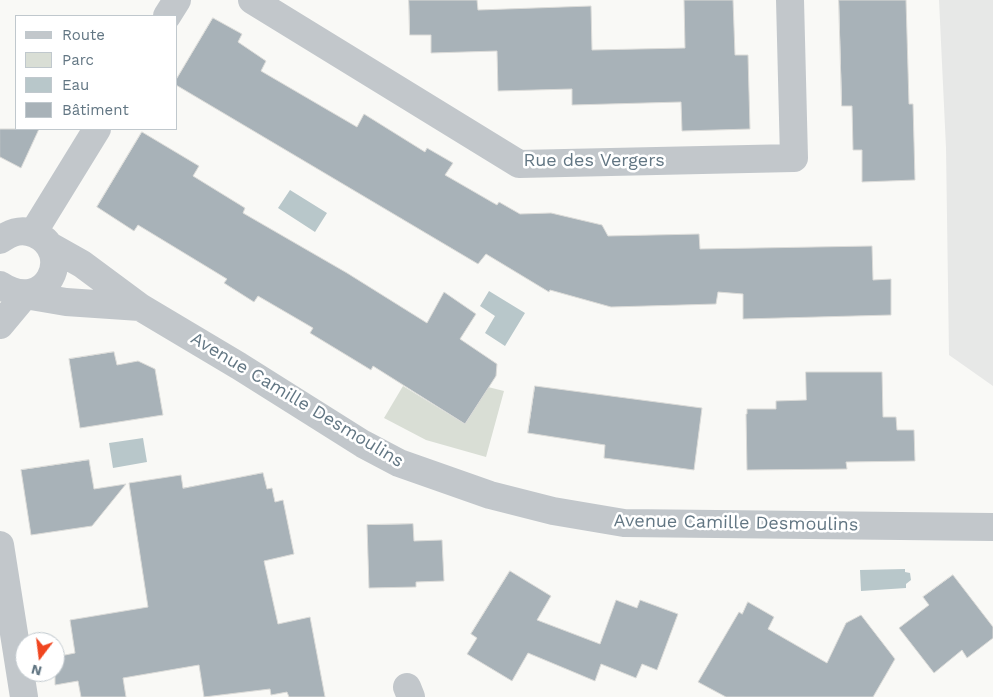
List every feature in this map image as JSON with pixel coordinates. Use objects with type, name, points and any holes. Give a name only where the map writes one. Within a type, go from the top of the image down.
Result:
[{"type":"street","points":[[168,15],[177,0]]},
{"type":"street","name":"Rue des Vergers","points":[[252,0],[519,164],[794,158],[790,0]]},
{"type":"street","points":[[42,240],[97,130]]},
{"type":"street","points":[[0,240],[19,230],[42,240],[54,257],[54,270],[48,282],[38,290],[25,294],[0,325]]},
{"type":"street","name":"Avenue Camille Desmoulins","points":[[42,240],[90,270],[140,307],[239,366],[363,444],[399,463],[438,479],[517,502],[585,517],[640,524],[993,527]]},
{"type":"street","name":"Avenue Camille Desmoulins","points":[[0,285],[12,292],[66,302],[140,307]]},
{"type":"street","points":[[0,545],[24,697]]},
{"type":"shaded area","points":[[939,0],[993,0],[993,386],[949,355],[946,148]]},
{"type":"green space","points":[[403,386],[465,424],[488,387],[504,391],[486,457],[426,440],[384,418]]},
{"type":"water","points":[[290,190],[327,213],[315,232],[278,208]]},
{"type":"water","points":[[489,291],[525,313],[505,346],[485,333],[495,316],[480,306]]},
{"type":"water","points":[[143,438],[147,462],[113,468],[109,443]]},
{"type":"water","points":[[905,569],[905,572],[910,573],[911,580],[906,584],[906,588],[861,591],[860,570]]},
{"type":"building","points":[[409,0],[477,0],[478,10],[591,6],[592,50],[685,48],[684,0],[733,0],[735,55],[748,55],[750,129],[682,131],[681,102],[572,105],[572,89],[498,91],[497,51],[431,53],[431,35],[410,35]]},
{"type":"building","points":[[839,0],[906,0],[909,104],[913,104],[915,180],[862,182],[862,150],[853,150],[852,106],[842,106]]},
{"type":"building","points":[[213,18],[242,34],[238,42],[266,61],[261,71],[357,127],[364,114],[425,152],[427,148],[453,163],[445,175],[497,205],[499,202],[520,214],[551,213],[602,225],[608,236],[699,234],[700,249],[872,246],[873,280],[891,279],[891,315],[743,319],[743,294],[718,292],[716,304],[611,307],[550,290],[549,292],[486,254],[478,264],[178,86],[178,77]]},
{"type":"building","points":[[0,129],[39,130],[21,168],[0,157]]},
{"type":"building","points":[[142,132],[199,166],[193,176],[245,208],[243,213],[347,273],[427,323],[444,292],[476,314],[460,339],[497,364],[496,376],[465,424],[373,366],[371,370],[310,333],[313,328],[258,296],[254,302],[224,283],[227,279],[138,225],[134,231],[97,207]]},
{"type":"building","points":[[114,352],[117,365],[138,361],[155,369],[163,415],[80,428],[69,359]]},
{"type":"building","points":[[806,372],[882,372],[883,417],[896,417],[897,430],[914,430],[915,461],[846,462],[847,469],[747,470],[747,409],[776,409],[776,401],[806,400]]},
{"type":"building","points":[[535,386],[702,408],[694,470],[604,458],[605,445],[528,433]]},
{"type":"building","points":[[89,460],[94,489],[126,484],[92,526],[31,535],[21,470]]},
{"type":"building","points":[[263,473],[267,489],[272,488],[275,502],[283,500],[294,554],[264,561],[278,624],[310,617],[325,697],[289,697],[287,692],[271,695],[270,689],[204,697],[199,665],[123,678],[126,697],[81,697],[78,681],[55,685],[55,682],[65,682],[65,655],[75,653],[70,620],[148,607],[129,483],[181,475],[183,488]]},
{"type":"building","points":[[413,524],[414,541],[442,540],[444,581],[416,582],[416,587],[369,588],[367,525]]},
{"type":"building","points":[[510,571],[551,596],[537,620],[600,644],[616,600],[637,608],[640,600],[678,614],[657,670],[642,664],[636,678],[601,664],[595,681],[528,653],[512,681],[467,654],[477,638],[471,634]]},
{"type":"building","points":[[953,575],[993,627],[993,638],[967,658],[962,650],[934,673],[899,628],[929,605],[923,597]]},
{"type":"building","points":[[748,602],[774,617],[768,629],[827,663],[846,623],[861,615],[895,659],[873,697],[726,697],[698,682],[739,612],[742,614]]}]
